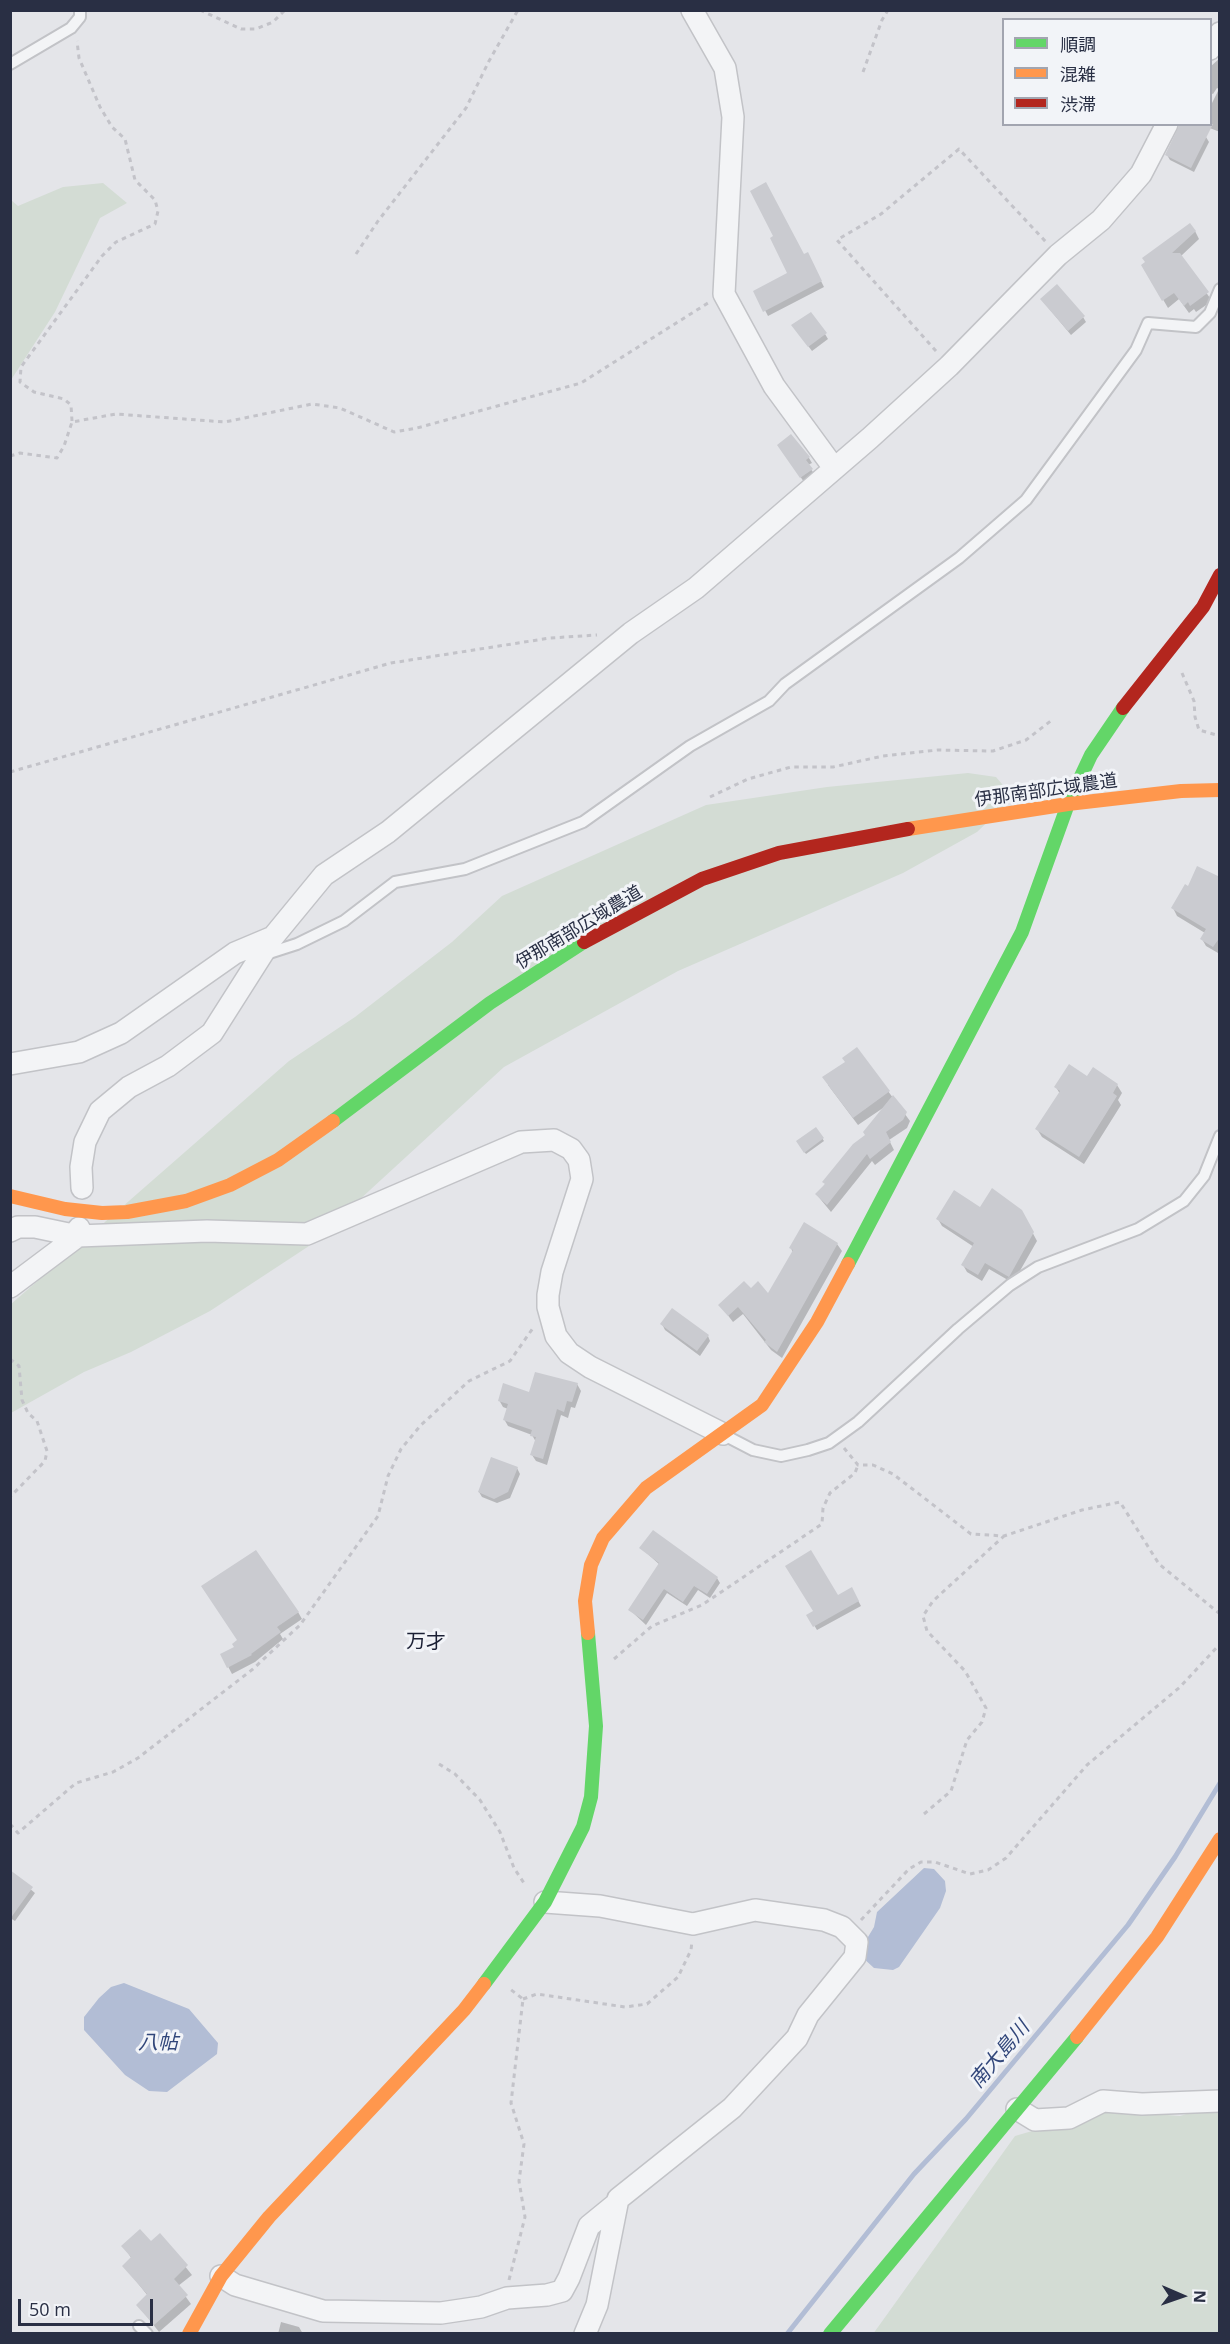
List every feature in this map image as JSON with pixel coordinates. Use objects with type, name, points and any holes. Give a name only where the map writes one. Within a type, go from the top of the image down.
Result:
[{"type":"street","points":[[692,10],[725,68],[733,117],[724,294],[774,386],[834,468]]},
{"type":"street","points":[[1212,46],[1220,33]]},
{"type":"street","points":[[82,1188],[81,1167],[85,1142],[100,1111],[129,1087],[168,1066],[212,1033],[273,937],[324,875],[388,832],[631,633],[696,588],[949,366],[1058,255],[1101,220],[1141,174],[1166,126]]},
{"type":"street","points":[[189,2334],[221,2276],[269,2217],[464,2010],[545,1902],[583,1827],[591,1797],[596,1726],[585,1601],[591,1565],[603,1538],[622,1513],[646,1488],[762,1405],[817,1322],[955,1064],[1022,932],[1068,804],[1090,754],[1110,723],[1203,608],[1220,575]]},
{"type":"street","name":"伊那南部広域農道","points":[[10,1196],[65,1209],[102,1213],[155,1209],[219,1189],[278,1160],[368,1096],[490,1003],[581,943],[702,879],[779,853],[855,837],[1068,804],[1181,791],[1220,790]]},
{"type":"street","points":[[10,1064],[79,1052],[121,1034],[235,953],[273,937]]},
{"type":"street","points":[[10,1231],[18,1227],[34,1227],[78,1231],[308,1234],[521,1142],[554,1140],[571,1149],[579,1160],[582,1179],[552,1272],[548,1307],[556,1336],[569,1353],[723,1434]]},
{"type":"street","points":[[10,1287],[78,1231]]},
{"type":"street","points":[[830,2334],[1157,1937],[1220,1839]]},
{"type":"street","points":[[545,1902],[600,1906],[693,1924],[755,1910],[824,1920],[842,1927],[857,1942],[855,1957],[808,2015],[797,2038],[732,2108],[618,2199],[597,2305],[585,2334]]},
{"type":"street","points":[[1017,2109],[1035,2120],[1069,2118],[1103,2100],[1142,2104],[1220,2101]]},
{"type":"street","points":[[221,2276],[235,2285],[271,2298],[323,2311],[441,2313],[482,2307],[507,2298],[547,2295],[561,2291],[569,2278],[589,2226],[616,2204]]},
{"type":"lane","points":[[10,64],[71,28],[80,17],[80,10]]},
{"type":"lane","points":[[261,955],[297,944],[344,921],[395,882],[465,869],[582,822],[690,746],[769,701],[785,684],[959,558],[1026,500],[1136,350],[1148,323],[1196,327],[1210,313],[1220,289]]},
{"type":"lane","points":[[1203,608],[1220,608]]},
{"type":"lane","points":[[723,1434],[753,1450],[782,1456],[808,1450],[835,1438],[858,1422],[958,1329],[1010,1285],[1038,1267],[1138,1229],[1184,1201],[1204,1176],[1220,1136]]},
{"type":"path","points":[[200,10],[241,29],[256,29],[273,22],[285,10]]},
{"type":"path","points":[[356,254],[378,220],[466,108],[518,10]]},
{"type":"path","points":[[863,72],[882,20],[888,10]]},
{"type":"path","points":[[10,456],[20,453],[57,458],[64,446],[72,422],[71,405],[64,399],[34,392],[20,382],[21,367],[102,256],[116,242],[155,225],[158,211],[155,200],[135,180],[125,139],[112,127],[100,107],[79,58],[77,40],[71,28]]},
{"type":"path","points":[[949,366],[837,240],[880,214],[959,149],[1058,255]]},
{"type":"path","points":[[72,422],[116,414],[225,422],[312,404],[340,408],[394,432],[417,428],[581,383],[724,294]]},
{"type":"path","points":[[10,772],[391,663],[550,638],[631,633]]},
{"type":"path","points":[[1179,669],[1194,700],[1195,717],[1199,730],[1220,736]]},
{"type":"path","points":[[710,797],[748,779],[791,767],[833,767],[883,756],[938,750],[993,751],[1026,740],[1052,720]]},
{"type":"path","points":[[10,1824],[18,1833],[76,1783],[113,1772],[138,1758],[253,1669],[300,1625],[378,1516],[388,1476],[401,1449],[421,1425],[469,1382],[510,1361],[548,1307]]},
{"type":"path","points":[[10,1359],[19,1366],[22,1400],[28,1413],[37,1421],[47,1451],[45,1461],[10,1497]]},
{"type":"path","points":[[835,1438],[858,1465],[873,1466],[893,1474],[971,1534],[1004,1536],[1082,1510],[1120,1502],[1160,1564],[1220,1614]]},
{"type":"path","points":[[592,1682],[652,1626],[702,1605],[822,1524],[823,1508],[830,1493],[855,1473],[858,1465]]},
{"type":"path","points":[[924,1814],[951,1791],[967,1740],[982,1722],[986,1708],[965,1671],[927,1631],[923,1616],[933,1601],[1004,1536]]},
{"type":"path","points":[[842,1927],[856,1924],[870,1913],[909,1869],[921,1862],[935,1862],[970,1874],[988,1870],[1006,1858],[1087,1765],[1180,1687],[1220,1644]]},
{"type":"path","points":[[439,1764],[455,1774],[480,1800],[500,1832],[514,1868],[529,1891],[545,1902]]},
{"type":"path","points":[[523,1999],[537,1994],[625,2007],[646,2004],[678,1977],[691,1950],[693,1924]]},
{"type":"path","points":[[493,1974],[523,1999]]},
{"type":"path","points":[[507,2298],[510,2276],[525,2217],[519,2181],[524,2144],[511,2103],[523,1999]]},
{"type":"shaded area","points":[[103,183],[127,203],[100,218],[55,312],[11,380],[11,200],[18,206],[63,187]]},
{"type":"shaded area","points":[[968,773],[996,777],[1008,791],[1004,806],[977,832],[903,873],[678,971],[504,1067],[309,1246],[210,1311],[131,1352],[84,1372],[11,1413],[10,1305],[289,1061],[355,1017],[452,942],[502,896],[706,805],[827,787]]},
{"type":"shaded area","points":[[1219,2104],[1219,2333],[873,2334],[1015,2136],[1104,2110],[1180,2116]]},
{"type":"water","points":[[924,1868],[934,1869],[945,1881],[946,1891],[940,1908],[899,1967],[893,1970],[874,1968],[862,1957],[862,1947],[874,1927],[877,1912]]},
{"type":"water","name":"八帖","points":[[124,1983],[189,2009],[218,2043],[217,2054],[167,2092],[149,2091],[125,2075],[84,2030],[84,2017],[99,1998],[111,1987]]},
{"type":"building","points":[[1179,126],[1212,126],[1191,168],[1165,155]]},
{"type":"building","points":[[766,182],[804,254],[808,252],[822,281],[763,312],[753,291],[787,273],[770,238],[773,236],[750,191]]},
{"type":"building","points":[[1190,223],[1196,231],[1172,253],[1180,253],[1209,292],[1190,306],[1188,302],[1184,306],[1174,293],[1162,301],[1141,265],[1145,262],[1142,258]]},
{"type":"building","points":[[1057,284],[1085,316],[1068,331],[1040,299]]},
{"type":"building","points":[[811,312],[827,333],[808,347],[791,325]]},
{"type":"building","points":[[791,434],[810,457],[806,460],[813,469],[800,478],[777,445]]},
{"type":"building","points":[[1197,866],[1220,877],[1220,937],[1213,947],[1200,939],[1206,929],[1171,908],[1185,884],[1188,886]]},
{"type":"building","points":[[857,1047],[890,1091],[853,1118],[822,1077],[845,1062],[842,1058]]},
{"type":"building","points":[[1069,1064],[1087,1076],[1093,1067],[1118,1084],[1113,1093],[1117,1096],[1079,1157],[1035,1129],[1060,1091],[1054,1087]]},
{"type":"building","points":[[893,1095],[907,1112],[903,1120],[886,1132],[891,1142],[870,1159],[867,1154],[827,1205],[815,1194],[825,1184],[822,1182],[853,1144],[865,1135],[863,1132]]},
{"type":"building","points":[[816,1127],[824,1138],[804,1153],[796,1141]]},
{"type":"building","points":[[992,1188],[1022,1210],[1034,1232],[1009,1277],[985,1263],[978,1275],[961,1265],[974,1243],[936,1219],[954,1190],[980,1207]]},
{"type":"building","points":[[804,1222],[838,1243],[777,1352],[764,1342],[766,1340],[738,1307],[728,1316],[718,1305],[744,1281],[751,1288],[758,1281],[768,1293],[793,1250],[789,1248]]},
{"type":"building","points":[[672,1308],[709,1335],[697,1351],[660,1324]]},
{"type":"building","points":[[535,1372],[578,1383],[572,1402],[567,1401],[564,1412],[557,1409],[543,1459],[530,1455],[536,1437],[530,1436],[532,1430],[503,1420],[508,1404],[498,1401],[503,1383],[529,1392]]},
{"type":"building","points":[[491,1457],[518,1467],[508,1492],[494,1499],[478,1492]]},
{"type":"building","points":[[653,1530],[718,1577],[707,1594],[694,1586],[683,1602],[664,1589],[643,1620],[628,1610],[659,1563],[639,1548]]},
{"type":"building","points":[[256,1550],[299,1612],[277,1627],[281,1632],[252,1655],[227,1668],[220,1654],[234,1647],[232,1644],[237,1640],[201,1586]]},
{"type":"building","points":[[811,1550],[838,1595],[852,1587],[859,1601],[813,1627],[806,1615],[813,1611],[785,1566]]},
{"type":"building","points":[[10,1870],[33,1887],[10,1919]]},
{"type":"building","points":[[140,2229],[151,2241],[160,2233],[188,2265],[174,2279],[188,2295],[154,2325],[136,2305],[147,2294],[122,2266],[131,2257],[121,2246]]},
{"type":"waterway","name":"南大島川","points":[[787,2334],[914,2174],[966,2119],[1128,1925],[1175,1857],[1220,1783]]},
{"type":"traffic: fast","points":[[848,1264],[1022,932],[1068,804],[1091,755],[1123,708]]},
{"type":"traffic: fast","points":[[333,1121],[490,1003],[584,942]]},
{"type":"traffic: fast","points":[[484,1984],[545,1902],[583,1827],[591,1797],[596,1726],[588,1633]]},
{"type":"traffic: fast","points":[[830,2334],[1077,2037]]},
{"type":"traffic: slow","points":[[908,829],[1068,804],[1181,791],[1220,790]]},
{"type":"traffic: slow","points":[[10,1196],[65,1209],[102,1213],[127,1212],[186,1201],[230,1185],[278,1160],[333,1121]]},
{"type":"traffic: slow","points":[[588,1633],[585,1601],[591,1565],[603,1538],[646,1488],[762,1405],[817,1322],[848,1264]]},
{"type":"traffic: slow","points":[[1077,2037],[1157,1937],[1220,1839]]},
{"type":"traffic: slow","points":[[189,2334],[221,2276],[269,2217],[464,2010],[484,1984]]},
{"type":"traffic: jam","points":[[1123,708],[1203,607],[1220,575]]},
{"type":"traffic: jam","points":[[584,942],[702,879],[779,853],[908,829]]},
{"type":"district","name":"万才","points":[[426,1642]]}]
